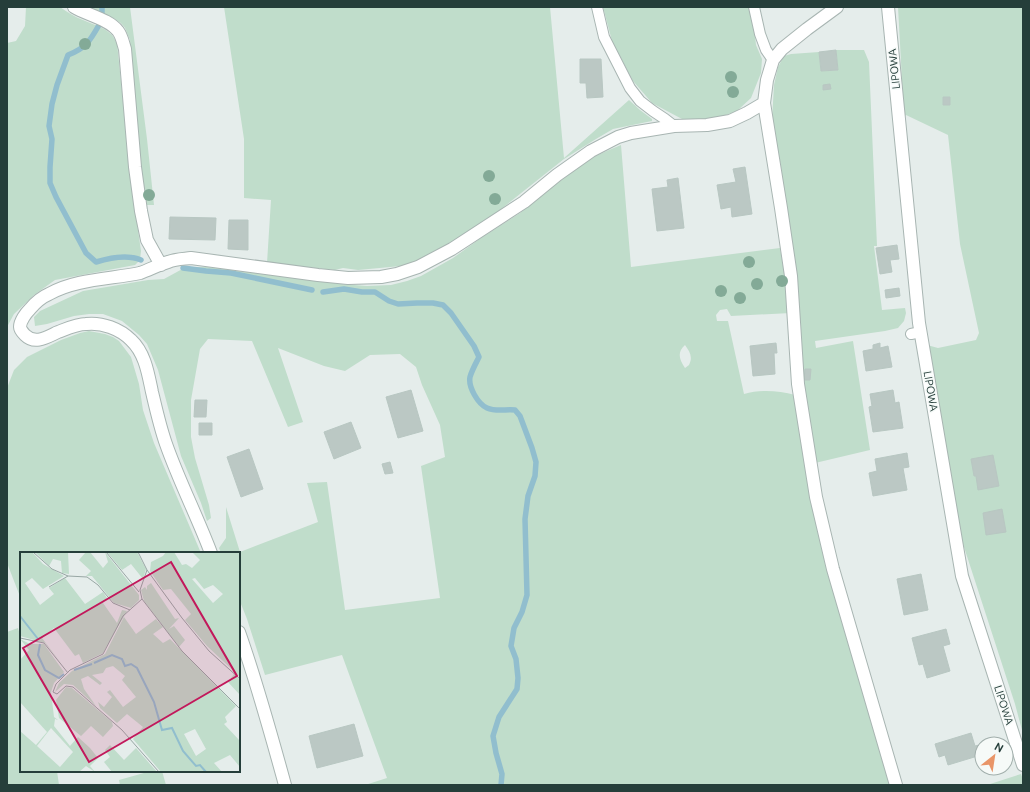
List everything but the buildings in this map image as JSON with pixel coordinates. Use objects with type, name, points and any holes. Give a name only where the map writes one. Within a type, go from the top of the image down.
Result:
[{"type":"street","points":[[74,7],[111,25],[118,31],[122,39],[125,49],[141,212],[147,240],[161,265]]},
{"type":"street","points":[[837,7],[788,44],[773,60],[767,80],[764,104],[791,276],[798,384],[816,497],[833,569],[896,785]]},
{"type":"street","name":"LIPOWA","points":[[888,7],[916,333],[962,576],[1023,765]]},
{"type":"street","points":[[211,552],[165,443],[148,370],[143,356],[138,348],[131,339],[120,331],[99,325],[80,325],[58,332],[44,339],[36,340],[28,338],[23,334],[20,327],[27,312],[36,303],[48,294],[61,288],[78,283],[144,272],[178,259],[191,258],[318,276],[348,278],[381,277],[397,274],[418,267],[452,249],[524,202],[558,175],[591,151],[605,143],[631,133],[674,126],[707,125],[730,121],[764,104]]},
{"type":"street","points":[[240,635],[269,724],[285,785]]},
{"type":"lane","points":[[597,7],[604,37],[630,88],[640,101],[674,126]]},
{"type":"lane","points":[[754,7],[760,34],[766,50],[773,60]]},
{"type":"green space","points":[[26,7],[60,7],[68,13],[105,30],[112,35],[117,43],[132,188],[141,251],[140,260],[135,265],[55,280],[34,295],[14,314],[7,327],[7,43],[16,41],[25,26]]},
{"type":"green space","points":[[88,7],[130,7],[154,205],[146,205],[138,149],[130,40],[122,24]]},
{"type":"green space","points":[[224,7],[550,7],[564,158],[629,100],[652,119],[652,121],[613,129],[596,139],[564,159],[491,217],[445,247],[424,258],[401,266],[358,270],[343,268],[335,270],[267,263],[271,200],[244,198],[244,139]]},
{"type":"green space","points":[[603,7],[752,7],[756,45],[762,59],[761,73],[751,98],[737,111],[711,120],[682,119],[652,103],[633,81],[612,41]]},
{"type":"green space","points":[[898,7],[1023,7],[1023,734],[1015,704],[963,544],[927,345],[938,348],[976,340],[979,333],[960,244],[948,135],[906,115],[904,117]]},
{"type":"green space","points":[[836,50],[864,50],[869,62],[877,246],[874,246],[882,310],[905,308],[906,313],[904,321],[898,328],[815,341],[816,348],[853,341],[870,450],[815,463],[803,382],[801,342],[781,167],[772,120],[774,85],[778,67],[784,56],[819,52],[821,71],[838,70]]},
{"type":"green space","points":[[621,145],[631,267],[780,248],[791,313],[731,316],[727,309],[720,310],[716,315],[717,321],[728,321],[744,394],[757,391],[770,391],[795,395],[858,674],[890,785],[365,785],[387,778],[342,655],[265,675],[240,602],[240,552],[318,522],[307,483],[327,482],[345,610],[440,598],[421,466],[445,457],[440,425],[422,385],[416,367],[400,354],[370,355],[345,371],[324,366],[278,348],[303,422],[288,427],[252,341],[208,339],[200,349],[191,400],[191,437],[195,458],[209,505],[211,518],[207,521],[181,456],[158,370],[147,344],[139,335],[122,321],[103,314],[74,316],[35,326],[34,317],[40,311],[83,291],[148,280],[164,279],[186,267],[246,270],[341,284],[367,286],[391,285],[407,281],[421,276],[453,258],[520,213],[589,159]],"holes":[[[685,345],[691,359],[689,365],[685,368],[680,359],[681,350]]]},
{"type":"green space","points":[[89,331],[113,337],[119,341],[131,357],[139,384],[143,410],[154,443],[201,552],[20,552],[20,596],[7,563],[7,388],[14,370],[27,357],[61,340]]},
{"type":"green space","points":[[226,507],[240,552],[221,552],[219,548],[226,538]]},
{"type":"green space","points":[[18,628],[20,635],[20,772],[57,772],[59,785],[7,785],[7,632]]},
{"type":"green space","points":[[147,772],[162,772],[166,785],[120,785],[119,780]]},
{"type":"green space","points":[[1021,774],[1023,785],[987,785]]},
{"type":"waterway","points":[[102,7],[102,12]]},
{"type":"waterway","points":[[99,25],[83,47],[68,55],[57,85],[52,104],[49,126],[52,139],[50,183],[86,253],[96,262],[124,257],[141,260]]},
{"type":"waterway","points":[[183,268],[231,273],[312,290]]},
{"type":"waterway","points":[[323,292],[344,289],[362,292],[375,292],[389,301],[398,304],[433,303],[443,305],[451,313],[474,346],[479,357],[470,377],[474,395],[480,403],[487,408],[497,410],[515,410],[520,416],[532,448],[536,462],[535,476],[528,496],[525,519],[527,595],[522,612],[514,628],[511,646],[516,659],[518,678],[517,689],[499,717],[493,736],[502,774],[501,785]]}]
